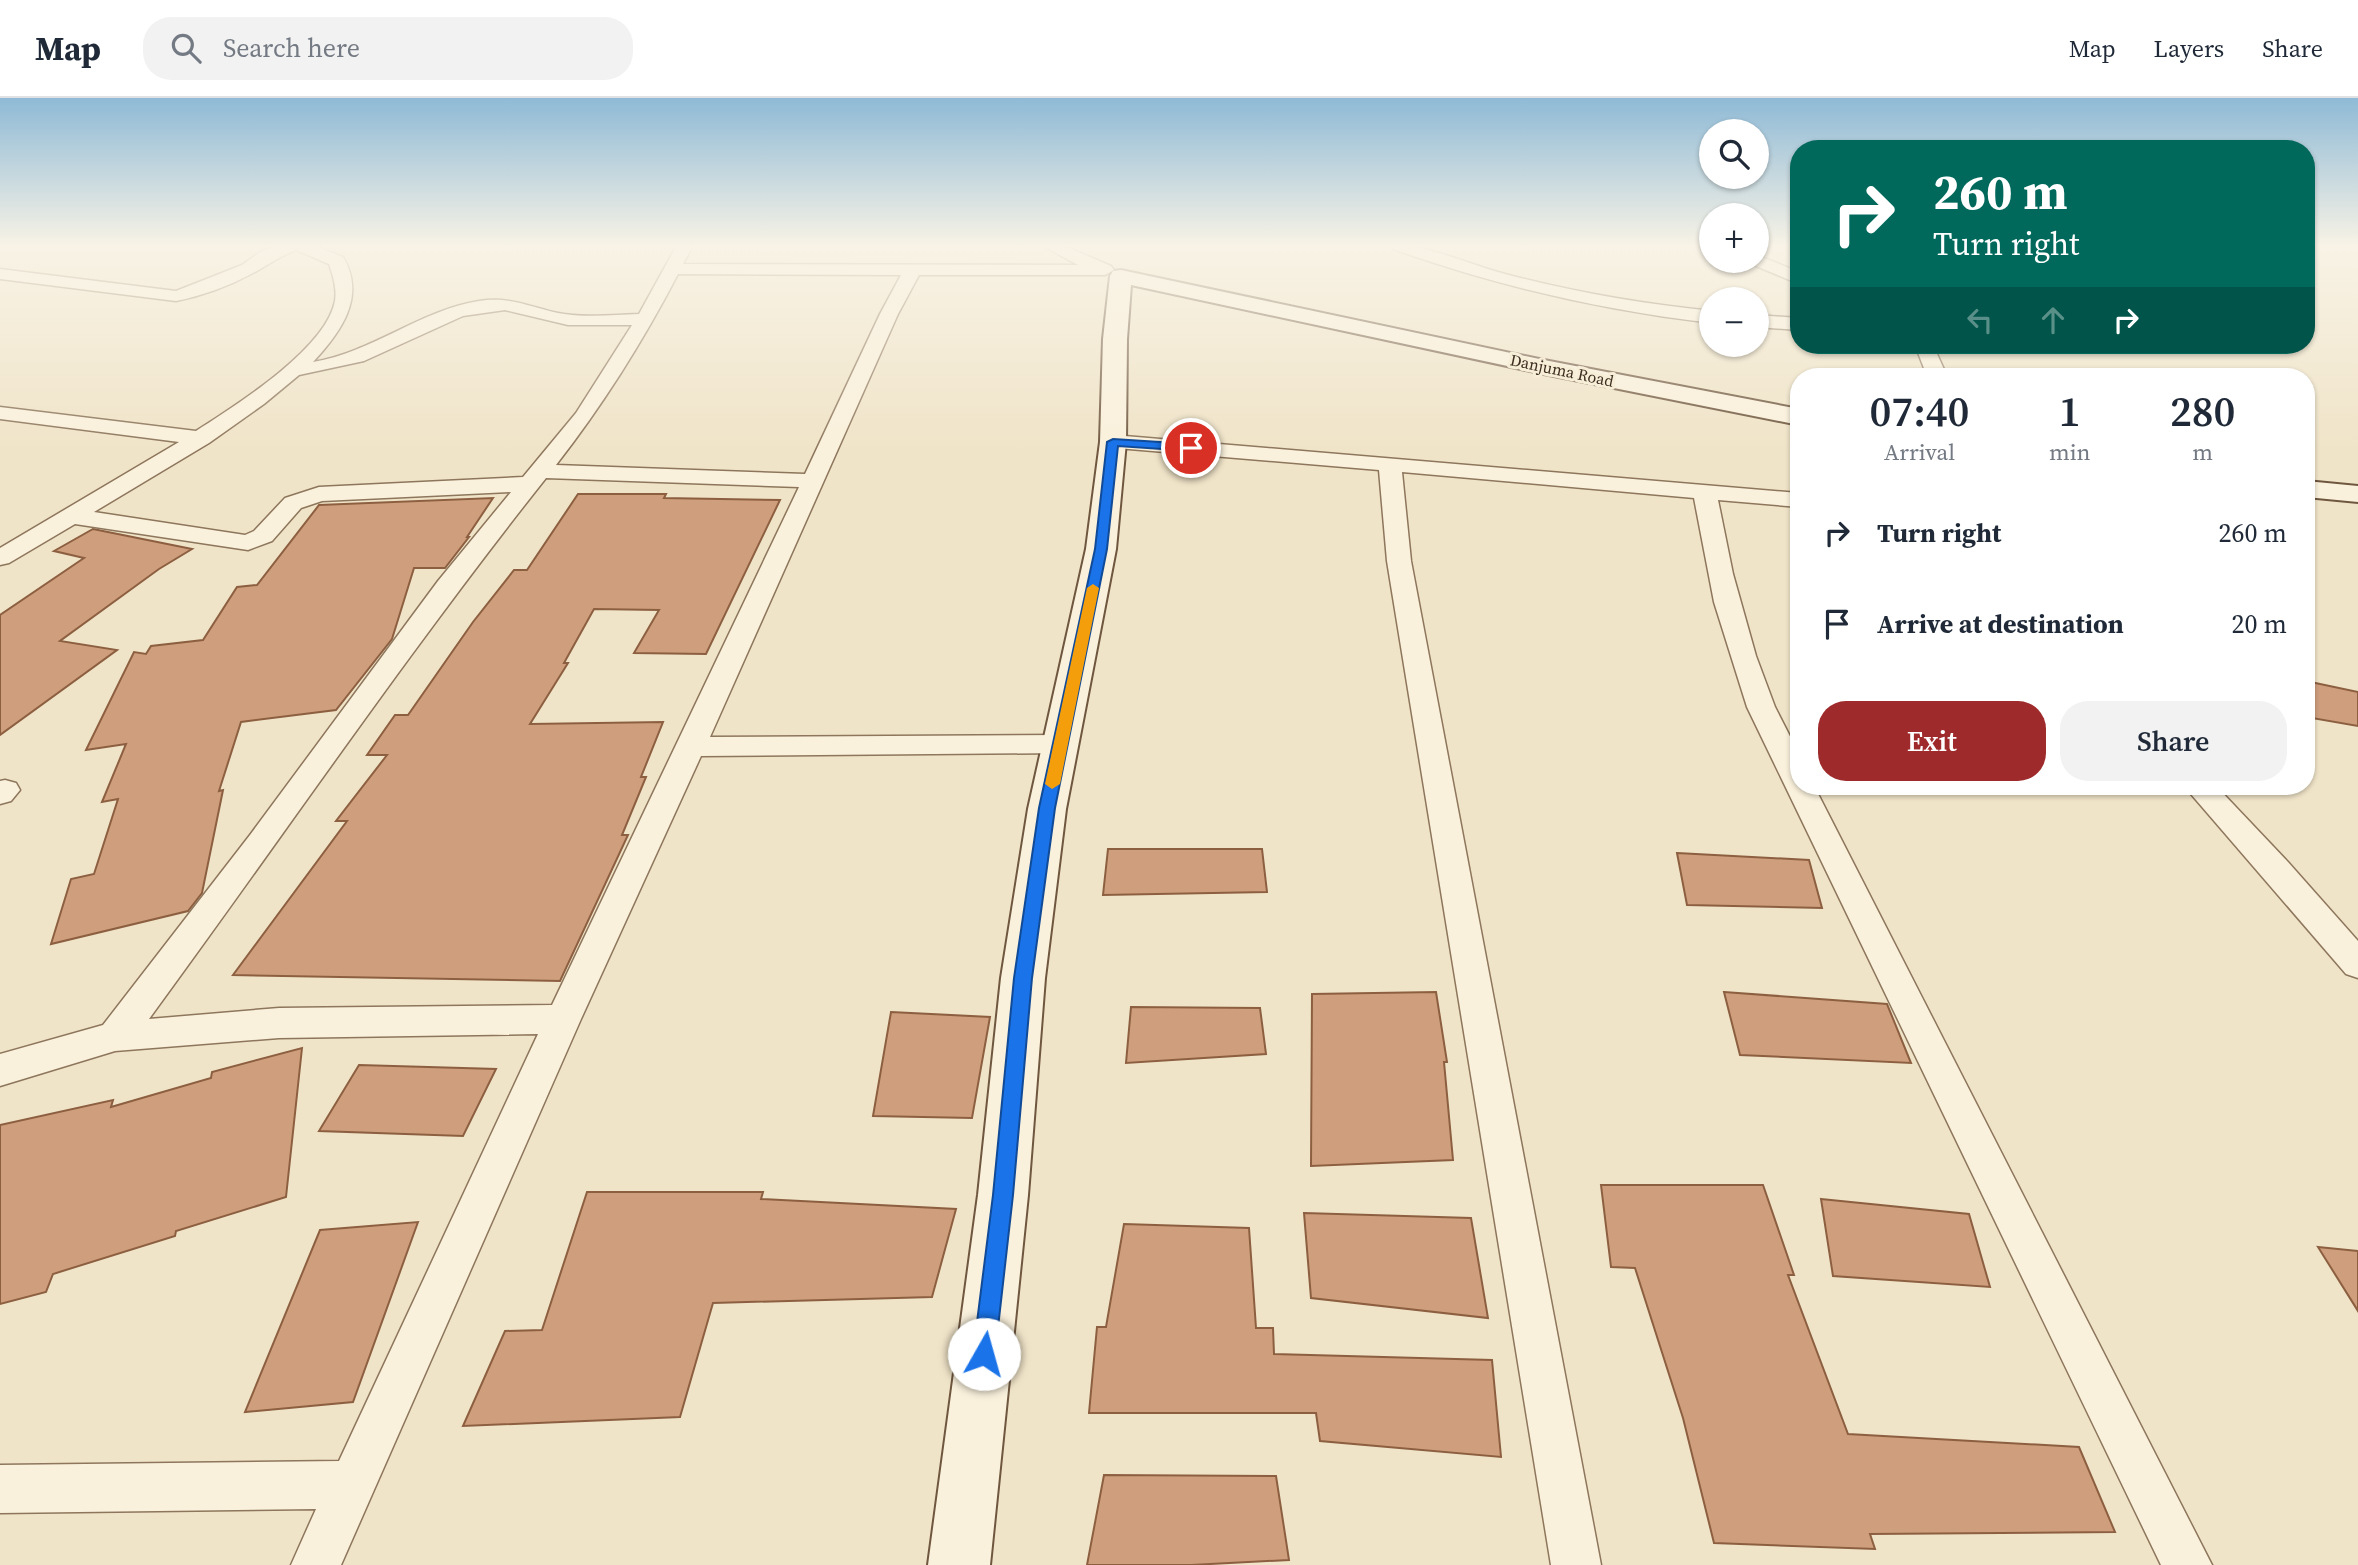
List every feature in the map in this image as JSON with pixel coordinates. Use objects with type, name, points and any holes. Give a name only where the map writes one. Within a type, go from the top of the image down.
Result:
[{"type":"street","points":[[0,558],[201,438],[293,370],[323,340],[338,313]]},
{"type":"street","points":[[293,370],[326,366],[351,359],[457,313]]},
{"type":"street","points":[[542,313],[572,320],[645,319]]},
{"type":"street","points":[[115,1036],[261,843],[447,586],[584,416],[648,313]]},
{"type":"street","points":[[316,1565],[563,1019],[889,313]]},
{"type":"street","points":[[958,1565],[1003,1195],[1023,978],[1047,808],[1101,549],[1113,442],[1114,313]]},
{"type":"street","name":"Danjuma Road","points":[[1299,313],[1544,367],[1790,415]]},
{"type":"street","points":[[1675,313],[1699,316]]},
{"type":"street","points":[[1769,322],[1790,323]]},
{"type":"street","points":[[0,413],[201,438]]},
{"type":"street","points":[[1113,442],[1268,453],[1790,499]]},
{"type":"street","points":[[1390,465],[1399,561],[1577,1565]]},
{"type":"street","points":[[72,516],[248,543],[262,536],[293,503],[319,494],[533,478],[814,481]]},
{"type":"street","points":[[2315,490],[2358,494]]},
{"type":"street","points":[[1705,493],[1712,538],[1732,616],[1761,706],[1790,766]]},
{"type":"street","points":[[690,747],[1061,744]]},
{"type":"street","points":[[1804,795],[2187,1565]]},
{"type":"street","points":[[2207,795],[2277,870],[2358,965]]},
{"type":"street","points":[[0,1070],[115,1036],[279,1023],[563,1019]]},
{"type":"street","points":[[0,1489],[352,1485]]},
{"type":"building","points":[[578,494],[666,494],[664,498],[780,500],[706,654],[634,653],[659,610],[594,609],[564,663],[568,663],[530,724],[663,722],[641,777],[646,777],[622,835],[628,835],[560,981],[233,975],[347,821],[336,821],[387,755],[367,755],[395,715],[408,715],[473,622],[514,570],[527,570]]},
{"type":"building","points":[[493,498],[469,537],[445,568],[414,568],[392,639],[336,710],[241,722],[219,791],[223,790],[202,893],[188,911],[51,944],[71,879],[94,874],[118,799],[102,802],[126,744],[86,750],[134,652],[146,654],[151,646],[203,640],[237,587],[257,585],[319,505]]},
{"type":"building","points":[[93,529],[192,549],[159,569],[60,641],[117,650],[0,735],[0,615],[84,558],[54,551]]},
{"type":"building","points":[[2315,683],[2358,692],[2358,726],[2315,719]]},
{"type":"building","points":[[1108,849],[1262,849],[1267,892],[1103,895]]},
{"type":"building","points":[[1677,853],[1809,860],[1822,908],[1687,905]]},
{"type":"building","points":[[1436,992],[1447,1062],[1444,1062],[1453,1160],[1311,1166],[1312,994]]},
{"type":"building","points":[[1724,992],[1887,1004],[1911,1063],[1740,1055]]},
{"type":"building","points":[[1131,1007],[1260,1008],[1266,1054],[1126,1063]]},
{"type":"building","points":[[891,1012],[990,1017],[972,1118],[873,1116]]},
{"type":"building","points":[[302,1048],[286,1197],[176,1231],[175,1236],[53,1274],[46,1292],[0,1304],[0,1125],[113,1100],[111,1107],[211,1078],[212,1072]]},
{"type":"building","points":[[359,1065],[496,1069],[463,1136],[319,1131]]},
{"type":"building","points":[[1601,1185],[1763,1185],[1794,1275],[1788,1275],[1848,1434],[2079,1447],[2115,1532],[1870,1534],[1875,1549],[1714,1543],[1683,1418],[1635,1268],[1611,1267]]},
{"type":"building","points":[[587,1192],[763,1192],[761,1199],[956,1209],[932,1297],[713,1303],[680,1417],[463,1426],[505,1331],[542,1330]]},
{"type":"building","points":[[1821,1199],[1969,1214],[1990,1287],[1833,1276]]},
{"type":"building","points":[[1304,1213],[1471,1218],[1488,1318],[1311,1298]]},
{"type":"building","points":[[418,1222],[353,1402],[245,1412],[320,1230]]},
{"type":"building","points":[[1124,1224],[1249,1228],[1256,1328],[1273,1328],[1274,1354],[1492,1360],[1501,1457],[1320,1441],[1316,1413],[1089,1413],[1097,1327],[1106,1327]]},
{"type":"building","points":[[2318,1247],[2358,1251],[2358,1311]]},
{"type":"building","points":[[1104,1475],[1276,1476],[1289,1560],[1191,1565],[1087,1565]]},
{"type":"slow traffic","points":[[1052,784],[1093,588]]},
{"type":"route","points":[[984,1354],[1003,1195],[1023,978],[1047,808],[1101,549],[1113,442],[1191,448]]}]
